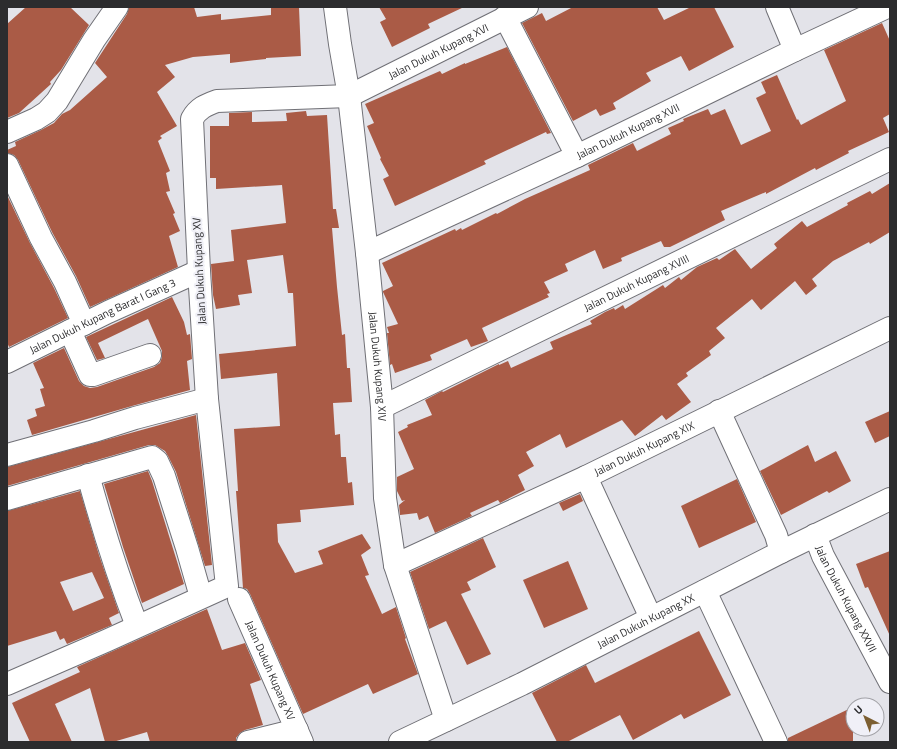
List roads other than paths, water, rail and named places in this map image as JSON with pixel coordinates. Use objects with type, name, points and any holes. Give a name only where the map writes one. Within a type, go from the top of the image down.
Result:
[{"type":"street","points":[[7,132],[36,119],[47,112],[57,101],[94,40],[117,7]]},
{"type":"street","name":"Jalan Dukuh Kupang XIV","points":[[335,7],[349,96],[367,253],[382,407],[385,498],[395,565],[446,720]]},
{"type":"street","name":"Jalan Dukuh Kupang XVI","points":[[349,96],[504,17],[527,7]]},
{"type":"street","points":[[777,7],[795,50]]},
{"type":"street","name":"Jalan Dukuh Kupang XVII","points":[[367,253],[577,156],[887,7]]},
{"type":"street","points":[[504,17],[577,156]]},
{"type":"street","name":"Jalan Dukuh Kupang XV","points":[[299,736],[233,593],[207,399],[192,119],[196,112],[217,101],[349,96]]},
{"type":"street","name":"Jalan Dukuh Kupang XVIII","points":[[382,407],[890,159]]},
{"type":"street","points":[[7,165],[41,238],[65,282],[90,375],[150,355]]},
{"type":"street","name":"Jalan Dukuh Kupang Barat I Gang 3","points":[[7,360],[199,271]]},
{"type":"street","name":"Jalan Dukuh Kupang XIX","points":[[395,565],[586,477],[890,328]]},
{"type":"street","points":[[7,455],[94,431],[134,418],[207,399]]},
{"type":"street","points":[[719,411],[776,535],[781,552]]},
{"type":"street","points":[[7,499],[152,457],[155,458],[164,476],[201,598]]},
{"type":"street","points":[[88,475],[102,525],[137,626]]},
{"type":"street","points":[[586,477],[651,618]]},
{"type":"street","name":"Jalan Dukuh Kupang XX","points":[[400,742],[522,684],[815,535],[890,500]]},
{"type":"street","name":"Jalan Dukuh Kupang XXVII","points":[[815,535],[823,556],[887,670]]},
{"type":"street","points":[[705,591],[776,742]]},
{"type":"street","points":[[7,684],[201,598],[233,593]]},
{"type":"street","points":[[248,742],[299,736]]}]
